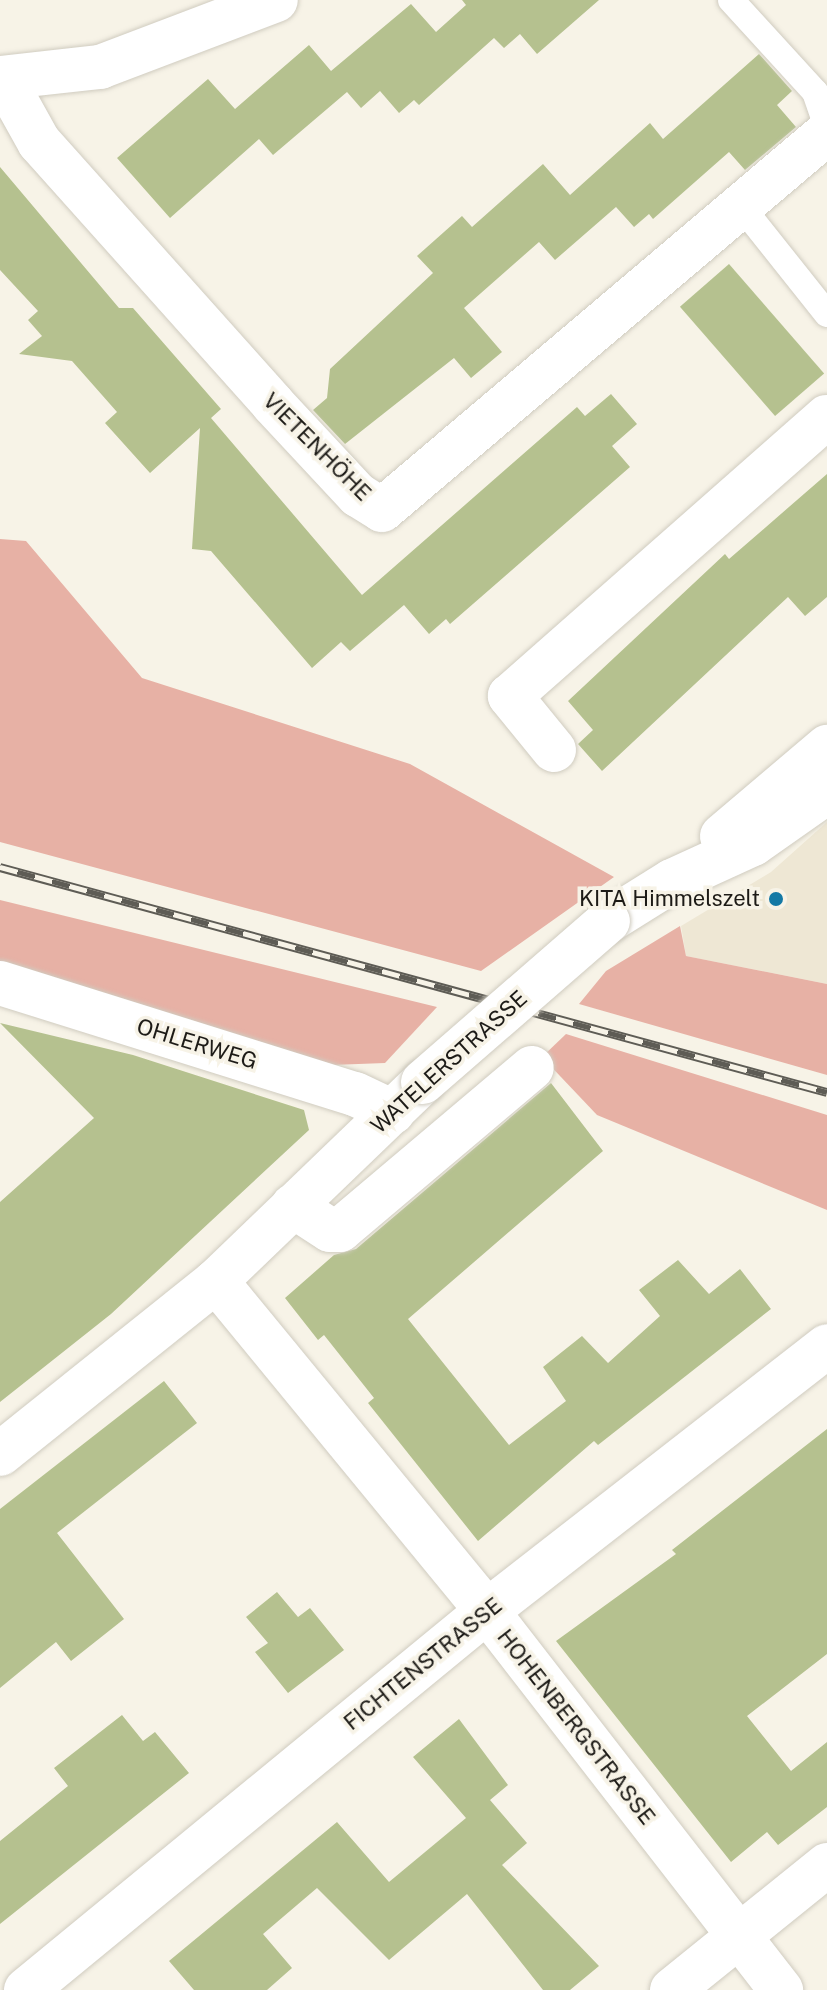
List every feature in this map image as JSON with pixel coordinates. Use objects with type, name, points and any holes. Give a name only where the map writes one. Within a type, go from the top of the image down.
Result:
[{"type":"street","points":[[2,81],[100,67],[276,0]]},
{"type":"street","name":"VIETENHÖHE","points":[[2,81],[39,142],[294,427],[358,495],[382,510],[827,133]]},
{"type":"street","points":[[554,750],[510,696],[827,417]]},
{"type":"street","points":[[672,881],[827,747]]},
{"type":"street","points":[[672,881],[753,844],[827,792]]},
{"type":"street","name":"WATELERSTRASSE","points":[[0,1454],[216,1281],[408,1097],[608,921],[672,881]]},
{"type":"street","name":"OHLERWEG","points":[[0,983],[355,1094],[408,1097]]},
{"type":"street","points":[[293,1206],[330,1230],[340,1230],[532,1068]]},
{"type":"street","name":"HOHENBERGSTRASSE","points":[[216,1281],[487,1611],[781,1990]]},
{"type":"street","name":"FICHTENSTRASSE","points":[[26,1990],[487,1611],[827,1346]]},
{"type":"street","points":[[672,1990],[827,1865]]},
{"type":"lane","points":[[731,0],[821,86],[827,127]]},
{"type":"lane","points":[[741,206],[827,314]]},
{"type":"shaded area","points":[[0,539],[26,541],[142,678],[410,764],[614,877],[481,971],[0,842]]},
{"type":"shaded area","name":"KITA Himmelszelt","points":[[827,822],[827,984],[686,956],[681,926],[771,872]]},
{"type":"shaded area","points":[[0,900],[437,1007],[385,1063],[305,1066],[0,972]]},
{"type":"shaded area","points":[[680,926],[686,956],[827,984],[827,1075],[579,1004],[606,971]]},
{"type":"shaded area","points":[[566,1034],[827,1115],[827,1210],[597,1115],[542,1057]]},
{"type":"building","points":[[462,0],[599,0],[537,54],[520,34],[504,48],[494,38],[419,105],[414,100],[399,113],[380,91],[361,108],[347,92],[273,155],[259,139],[170,218],[117,158],[208,79],[235,109],[309,45],[331,71],[411,4],[436,32],[466,5]]},
{"type":"building","points":[[759,54],[792,91],[777,105],[796,127],[745,170],[729,152],[653,219],[649,214],[634,227],[616,207],[555,260],[539,242],[464,308],[502,352],[471,378],[454,358],[345,444],[313,410],[327,398],[330,369],[433,273],[417,256],[462,216],[472,227],[543,164],[570,195],[650,123],[663,139]]},
{"type":"building","points":[[0,167],[119,308],[133,308],[221,409],[211,418],[362,595],[577,407],[585,416],[611,394],[637,424],[612,446],[630,467],[450,624],[446,619],[429,634],[404,605],[350,651],[341,642],[312,668],[211,551],[192,549],[200,428],[150,473],[105,423],[117,412],[72,361],[19,354],[42,336],[28,320],[38,311],[0,270]]},
{"type":"building","points":[[729,264],[824,373],[775,416],[680,307]]},
{"type":"building","points":[[827,474],[827,597],[805,616],[788,597],[602,771],[578,744],[593,730],[568,701],[725,554],[729,559]]},
{"type":"building","points":[[0,1023],[133,1055],[304,1110],[309,1130],[111,1314],[0,1402],[0,1202],[94,1118]]},
{"type":"building","points":[[551,1083],[603,1151],[408,1319],[509,1445],[566,1401],[543,1367],[582,1336],[608,1363],[660,1316],[639,1290],[678,1260],[709,1294],[740,1269],[771,1309],[598,1445],[594,1441],[478,1541],[368,1403],[374,1398],[324,1335],[318,1340],[285,1298],[334,1255],[356,1249]]},
{"type":"building","points":[[164,1381],[197,1423],[57,1533],[124,1619],[71,1661],[56,1642],[0,1688],[0,1509]]},
{"type":"building","points":[[827,1429],[827,1654],[747,1716],[791,1771],[827,1742],[827,1807],[778,1845],[767,1832],[731,1862],[556,1641],[676,1554],[672,1550]]},
{"type":"building","points":[[277,1592],[298,1617],[310,1608],[344,1650],[288,1693],[255,1652],[268,1643],[246,1617]]},
{"type":"building","points":[[122,1715],[143,1741],[155,1732],[189,1773],[0,1924],[0,1841],[68,1786],[54,1768]]},
{"type":"building","points":[[459,1719],[508,1785],[490,1800],[527,1843],[502,1865],[599,1966],[570,1990],[543,1990],[467,1894],[389,1960],[317,1888],[263,1934],[292,1968],[267,1990],[194,1990],[169,1961],[337,1822],[389,1882],[466,1818],[413,1757]]},
{"type":"railway","points":[[0,867],[827,1092]]},
{"type":"place","name":"KITA Himmelszelt","points":[[776,899]]}]
